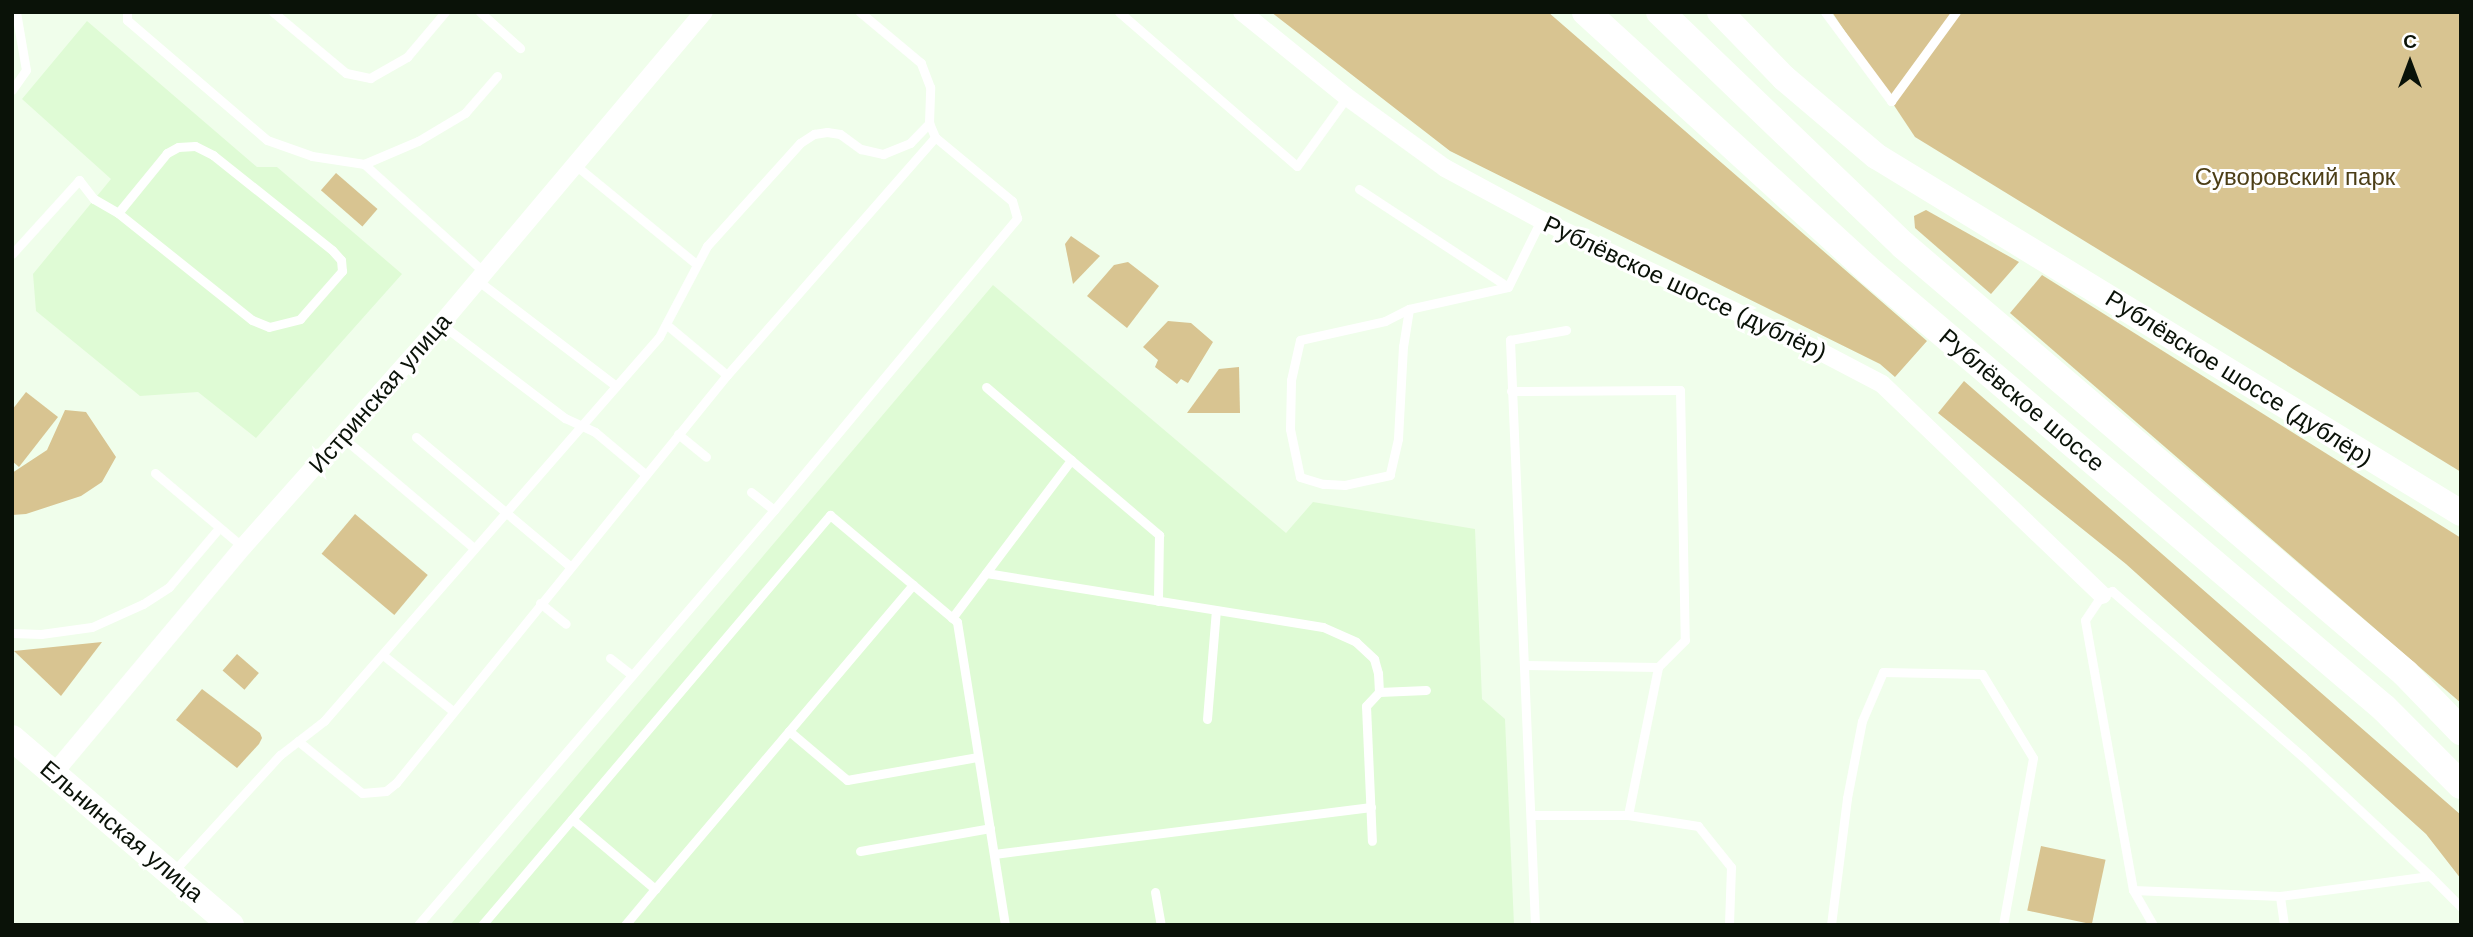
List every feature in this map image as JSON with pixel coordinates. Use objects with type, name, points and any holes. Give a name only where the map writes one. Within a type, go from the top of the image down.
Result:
[{"type":"main road","name":"Рублёвское шоссе","points":[[1586,12],[1872,273],[2384,708],[2461,785]]},
{"type":"main road","name":"Рублёвское шоссе","points":[[1660,12],[1903,245],[2405,673],[2461,731]]},
{"type":"street","name":"Истринская улица","points":[[54,773],[243,547],[441,324],[704,12]]},
{"type":"street","name":"Рублёвское шоссе (дублёр)","points":[[1242,12],[1347,97],[1445,168],[1541,220],[1821,352],[1882,384],[2102,594]]},
{"type":"street","name":"Рублёвское шоссе (дублёр)","points":[[1720,12],[1784,78],[1876,156],[2461,513]]},
{"type":"street","name":"Ельнинская улица","points":[[12,738],[231,925]]},
{"type":"lane","points":[[12,90],[26,70],[16,12]]},
{"type":"lane","points":[[127,12],[127,20],[267,140],[313,156],[364,164],[418,141],[465,113],[497,76]]},
{"type":"lane","points":[[273,12],[346,73],[370,78],[407,57],[445,12]]},
{"type":"lane","points":[[480,12],[520,48]]},
{"type":"lane","points":[[418,925],[774,510],[1017,218],[1012,201],[935,137],[929,123],[930,87],[921,63],[860,12]]},
{"type":"lane","points":[[1119,12],[1297,166],[1347,97]]},
{"type":"lane","points":[[1825,12],[1891,101],[1956,12]]},
{"type":"lane","points":[[172,873],[298,741],[324,721],[616,386],[667,326],[696,264],[708,246],[800,144],[814,134],[841,134],[861,149],[883,154],[909,144],[929,123]]},
{"type":"lane","points":[[298,741],[351,787],[362,793],[386,791],[396,783],[727,375],[935,137]]},
{"type":"lane","points":[[12,254],[79,180],[94,199],[118,213],[252,320],[269,327],[300,319],[342,271],[341,260],[332,250],[214,155],[195,146],[178,147],[167,153],[118,213]]},
{"type":"lane","points":[[364,164],[481,276],[616,386]]},
{"type":"lane","points":[[574,164],[696,264]]},
{"type":"lane","points":[[1359,189],[1508,287]]},
{"type":"lane","points":[[1508,287],[1541,220]]},
{"type":"lane","points":[[1409,309],[1403,346],[1398,439],[1390,475],[1345,485],[1323,484],[1300,477],[1290,429],[1292,380],[1300,340],[1385,321],[1409,309],[1508,287]]},
{"type":"lane","points":[[441,324],[565,418],[595,432],[645,474]]},
{"type":"lane","points":[[667,326],[727,375]]},
{"type":"lane","points":[[1535,925],[1510,340],[1566,330]]},
{"type":"lane","points":[[986,387],[1159,535],[1157,601]]},
{"type":"lane","points":[[1511,391],[1680,390],[1685,640],[1658,667],[1628,815]]},
{"type":"lane","points":[[678,434],[706,457]]},
{"type":"lane","points":[[342,437],[474,548]]},
{"type":"lane","points":[[416,437],[570,566]]},
{"type":"lane","points":[[952,618],[1071,460]]},
{"type":"lane","points":[[155,473],[243,547]]},
{"type":"lane","points":[[751,492],[774,510]]},
{"type":"lane","points":[[489,922],[572,819],[830,515],[957,622],[1005,925]]},
{"type":"lane","points":[[12,633],[41,634],[92,627],[143,604],[169,587],[219,528]]},
{"type":"lane","points":[[986,573],[1323,627],[1356,642],[1374,659],[1379,692]]},
{"type":"lane","points":[[625,925],[913,585]]},
{"type":"lane","points":[[2153,925],[2133,890],[2085,620],[2102,594],[2112,591],[2303,757],[2461,907]]},
{"type":"lane","points":[[540,603],[566,624]]},
{"type":"lane","points":[[1207,719],[1216,610]]},
{"type":"lane","points":[[383,655],[453,710]]},
{"type":"lane","points":[[610,659],[632,676]]},
{"type":"lane","points":[[1525,665],[1658,667]]},
{"type":"lane","points":[[1831,925],[1847,798],[1862,721],[1883,672],[1982,674],[2033,758],[2003,925]]},
{"type":"lane","points":[[1372,841],[1366,706],[1379,692],[1426,690]]},
{"type":"lane","points":[[789,731],[847,780],[978,757]]},
{"type":"lane","points":[[994,854],[1371,807]]},
{"type":"lane","points":[[1532,815],[1628,815],[1698,826],[1731,867],[1729,925]]},
{"type":"lane","points":[[572,819],[655,889]]},
{"type":"lane","points":[[860,851],[990,828]]},
{"type":"lane","points":[[2133,890],[2280,896],[2430,876]]},
{"type":"lane","points":[[1155,892],[1161,925]]},
{"type":"lane","points":[[2280,896],[2284,925]]},
{"type":"shaded area","points":[[87,21],[257,167],[277,167],[402,274],[256,438],[198,392],[140,396],[36,311],[33,274],[111,179],[22,99]]},
{"type":"shaded area","points":[[993,285],[1286,533],[1313,502],[1475,529],[1482,699],[1505,719],[1514,925],[450,925]]},
{"type":"green space","points":[[1271,12],[1548,12],[1927,341],[1895,377],[1880,364],[1450,151]]},
{"type":"green space","name":"Суворовский парк","points":[[1832,12],[2461,12],[2461,472],[1915,137]]},
{"type":"green space","points":[[336,173],[378,209],[362,226],[321,190]]},
{"type":"green space","points":[[1926,210],[2019,262],[1991,294],[1915,228],[1914,216]]},
{"type":"green space","points":[[1071,236],[1100,256],[1073,284],[1065,244]]},
{"type":"green space","points":[[1128,262],[1159,286],[1127,328],[1087,296],[1114,265]]},
{"type":"green space","points":[[2042,275],[2461,538],[2461,703],[2010,313]]},
{"type":"green space","points":[[1168,321],[1191,323],[1213,342],[1188,383],[1181,379],[1177,384],[1155,367],[1158,360],[1143,347]]},
{"type":"green space","points":[[1239,367],[1240,413],[1187,413],[1219,369]]},
{"type":"green space","points":[[1964,381],[2461,815],[2461,879],[2426,834],[2126,564],[1938,413]]},
{"type":"green space","points":[[26,392],[58,417],[19,467],[12,461],[12,410]]},
{"type":"green space","points":[[65,410],[86,412],[116,457],[102,482],[81,496],[26,514],[12,515],[12,473],[47,450]]},
{"type":"green space","points":[[355,514],[428,575],[394,615],[322,554]]},
{"type":"green space","points":[[102,642],[61,696],[14,651]]},
{"type":"green space","points":[[237,654],[259,673],[244,690],[223,671]]},
{"type":"green space","points":[[202,689],[260,733],[262,738],[259,744],[237,768],[176,720]]},
{"type":"green space","points":[[2041,846],[2106,860],[2092,924],[2027,911]]}]
